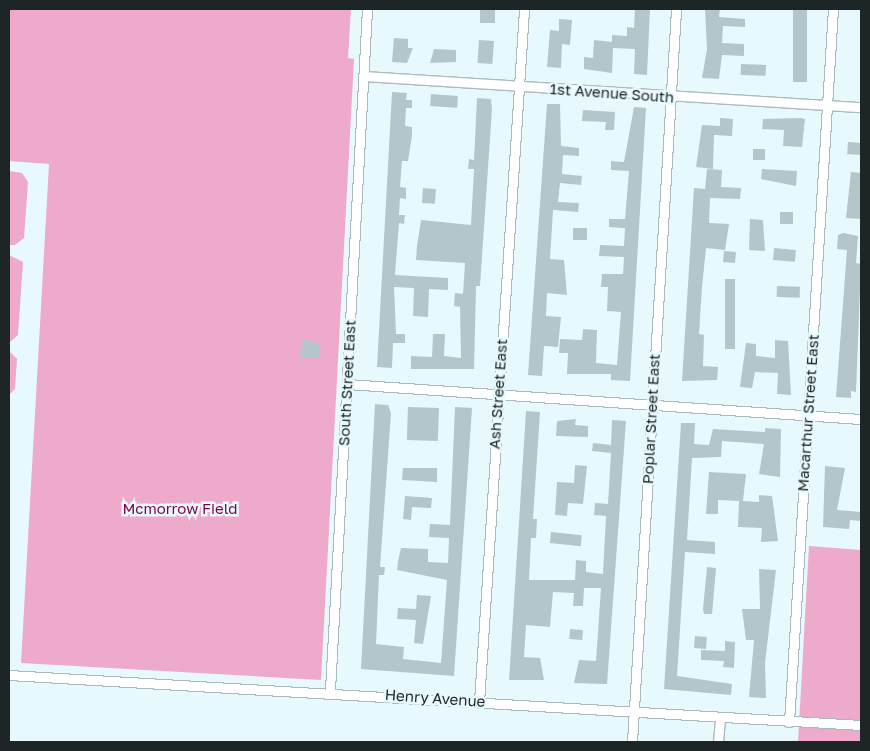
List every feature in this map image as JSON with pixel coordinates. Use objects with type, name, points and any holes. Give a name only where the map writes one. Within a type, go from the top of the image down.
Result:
[{"type":"street","name":"South Street East","points":[[330,690],[367,9]]},
{"type":"street","name":"Ash Street East","points":[[479,702],[524,9]]},
{"type":"street","name":"Poplar Street East","points":[[632,742],[676,9]]},
{"type":"street","name":"Macarthur Street East","points":[[788,722],[832,9]]},
{"type":"street","name":"1st Avenue South","points":[[364,76],[861,107]]},
{"type":"street","points":[[347,384],[861,419]]},
{"type":"street","name":"Henry Avenue","points":[[9,675],[330,690],[633,714],[861,725]]},
{"type":"street","points":[[718,742],[720,719]]},
{"type":"green space","name":"Mcmorrow Field","points":[[9,9],[351,9],[348,58],[354,59],[321,680],[21,663],[49,164],[9,161]]},
{"type":"green space","points":[[9,171],[22,173],[28,182],[24,238],[15,245],[9,245]]},
{"type":"green space","points":[[9,255],[23,262],[18,335],[10,342]]},
{"type":"green space","points":[[9,351],[17,359],[15,389],[10,394]]},
{"type":"green space","points":[[809,546],[861,550],[861,742],[798,742]]},
{"type":"building","points":[[480,9],[495,9],[495,23],[480,23]]},
{"type":"building","points":[[635,9],[650,9],[647,75],[634,74],[635,49],[613,48],[612,73],[584,69],[584,57],[593,58],[594,40],[612,42],[612,35],[627,36],[627,27],[634,28]]},
{"type":"building","points":[[705,9],[720,9],[719,17],[745,19],[745,27],[723,26],[722,43],[744,44],[744,56],[722,55],[719,79],[702,78],[707,49]]},
{"type":"building","points":[[793,9],[807,9],[807,82],[793,82]]},
{"type":"building","points":[[559,19],[572,20],[570,45],[562,44],[561,68],[547,67],[550,30],[559,31]]},
{"type":"building","points":[[394,38],[408,39],[408,48],[413,48],[407,63],[392,62]]},
{"type":"building","points":[[479,40],[494,41],[492,64],[477,63]]},
{"type":"building","points":[[434,49],[456,50],[456,62],[430,63]]},
{"type":"building","points":[[741,64],[766,65],[766,76],[741,75]]},
{"type":"building","points":[[392,92],[407,93],[406,100],[412,100],[412,108],[406,108],[405,126],[412,127],[412,136],[408,161],[402,161],[400,187],[406,188],[406,199],[400,198],[399,215],[405,215],[404,224],[399,223],[395,275],[448,278],[448,290],[429,289],[428,317],[413,316],[414,288],[394,287],[396,334],[405,334],[405,343],[393,343],[392,368],[377,367]]},
{"type":"building","points":[[431,94],[458,96],[457,108],[430,106]]},
{"type":"building","points":[[477,98],[491,99],[492,109],[480,286],[476,286],[474,369],[411,369],[411,356],[432,357],[433,334],[445,334],[444,356],[461,358],[460,307],[454,306],[455,293],[463,294],[465,263],[416,260],[421,220],[471,225],[474,169],[468,169],[469,159],[474,160]]},
{"type":"building","points":[[547,104],[560,104],[561,146],[579,148],[579,156],[563,155],[562,174],[582,176],[581,185],[560,183],[558,202],[579,203],[578,212],[553,210],[550,259],[564,260],[567,295],[547,293],[546,316],[561,317],[558,347],[544,346],[542,376],[528,375]]},
{"type":"building","points":[[634,107],[646,108],[630,381],[611,380],[611,374],[567,374],[568,353],[559,353],[560,339],[582,340],[583,329],[597,330],[596,363],[617,365],[621,312],[607,311],[608,287],[601,287],[602,274],[623,274],[624,257],[599,256],[600,245],[624,246],[625,228],[609,227],[609,219],[625,219],[629,171],[611,170],[611,161],[624,162]]},
{"type":"building","points":[[583,110],[615,112],[614,130],[605,130],[606,122],[582,121]]},
{"type":"building","points":[[720,118],[733,119],[732,136],[714,135],[713,169],[696,167],[702,125],[720,126]]},
{"type":"building","points":[[763,119],[805,119],[802,147],[783,146],[784,130],[762,129]]},
{"type":"building","points":[[848,142],[861,143],[860,155],[847,154]]},
{"type":"building","points":[[753,149],[765,149],[765,160],[753,160]]},
{"type":"building","points":[[707,169],[722,170],[721,187],[741,188],[740,199],[710,198],[709,223],[729,224],[725,250],[706,248],[702,287],[699,334],[704,335],[703,366],[718,367],[717,380],[682,381],[694,188],[705,189]]},
{"type":"building","points":[[762,169],[797,171],[796,186],[761,179]]},
{"type":"building","points":[[851,172],[861,173],[861,219],[846,218]]},
{"type":"building","points":[[423,188],[436,189],[435,204],[422,203]]},
{"type":"building","points":[[780,212],[793,212],[793,224],[780,224]]},
{"type":"building","points":[[750,219],[763,220],[765,251],[749,250]]},
{"type":"building","points":[[573,228],[587,228],[587,240],[573,240]]},
{"type":"building","points":[[843,233],[858,236],[856,263],[861,264],[856,392],[851,391],[851,398],[836,397],[847,250],[837,249],[838,235]]},
{"type":"building","points":[[774,248],[796,250],[795,262],[773,260]]},
{"type":"building","points":[[724,251],[736,252],[735,263],[723,262]]},
{"type":"building","points":[[725,279],[735,279],[735,349],[725,349]]},
{"type":"building","points":[[777,286],[800,287],[800,298],[777,297]]},
{"type":"building","points":[[303,339],[319,344],[319,358],[300,357]]},
{"type":"building","points":[[775,340],[788,341],[791,395],[777,394],[778,373],[755,372],[752,388],[740,387],[746,343],[756,344],[756,356],[775,358]]},
{"type":"building","points":[[375,404],[388,405],[391,413],[380,567],[385,567],[384,575],[379,575],[376,644],[404,647],[403,659],[441,663],[447,580],[397,570],[398,561],[401,548],[428,549],[428,562],[448,563],[449,538],[429,537],[430,524],[450,525],[455,407],[472,408],[454,676],[361,669]]},
{"type":"building","points":[[408,407],[439,408],[438,441],[407,440]]},
{"type":"building","points":[[526,411],[540,412],[533,519],[537,519],[536,538],[531,538],[529,580],[575,580],[576,560],[586,561],[586,572],[603,574],[606,516],[594,515],[595,503],[608,504],[611,453],[592,451],[593,443],[611,445],[612,420],[626,421],[607,684],[574,683],[579,660],[596,661],[601,588],[584,588],[583,606],[573,606],[574,593],[553,592],[550,627],[526,625],[524,657],[540,658],[544,680],[509,680]]},
{"type":"building","points":[[576,419],[575,425],[588,426],[588,437],[556,436],[557,421]]},
{"type":"building","points":[[681,423],[695,423],[694,444],[709,445],[713,429],[765,432],[765,428],[781,429],[780,477],[759,474],[764,444],[722,441],[721,457],[692,458],[687,540],[715,542],[715,554],[685,552],[677,676],[732,684],[731,695],[664,689]]},
{"type":"building","points":[[575,465],[587,466],[583,504],[568,503],[567,516],[555,515],[557,482],[574,483]]},
{"type":"building","points":[[825,466],[845,468],[837,510],[861,512],[861,521],[850,520],[849,529],[823,527]]},
{"type":"building","points":[[403,468],[437,468],[437,482],[402,480]]},
{"type":"building","points":[[709,472],[746,474],[743,501],[759,502],[759,495],[772,496],[778,541],[761,542],[762,528],[738,527],[739,501],[718,500],[718,514],[706,514]]},
{"type":"building","points":[[405,496],[432,498],[431,508],[412,507],[411,520],[403,519]]},
{"type":"building","points":[[551,532],[582,535],[581,546],[550,543]]},
{"type":"building","points":[[707,567],[716,568],[712,614],[704,614],[703,609]]},
{"type":"building","points":[[759,569],[776,570],[765,663],[766,698],[749,697],[754,640],[746,640],[742,609],[760,609]]},
{"type":"building","points":[[417,595],[431,596],[423,644],[414,643],[416,620],[397,619],[398,608],[416,609]]},
{"type":"building","points":[[570,629],[583,630],[582,640],[569,639]]},
{"type":"building","points":[[695,636],[707,637],[706,649],[694,648]]},
{"type":"building","points":[[725,641],[735,642],[734,668],[723,667],[724,661],[701,660],[701,650],[725,651]]}]
